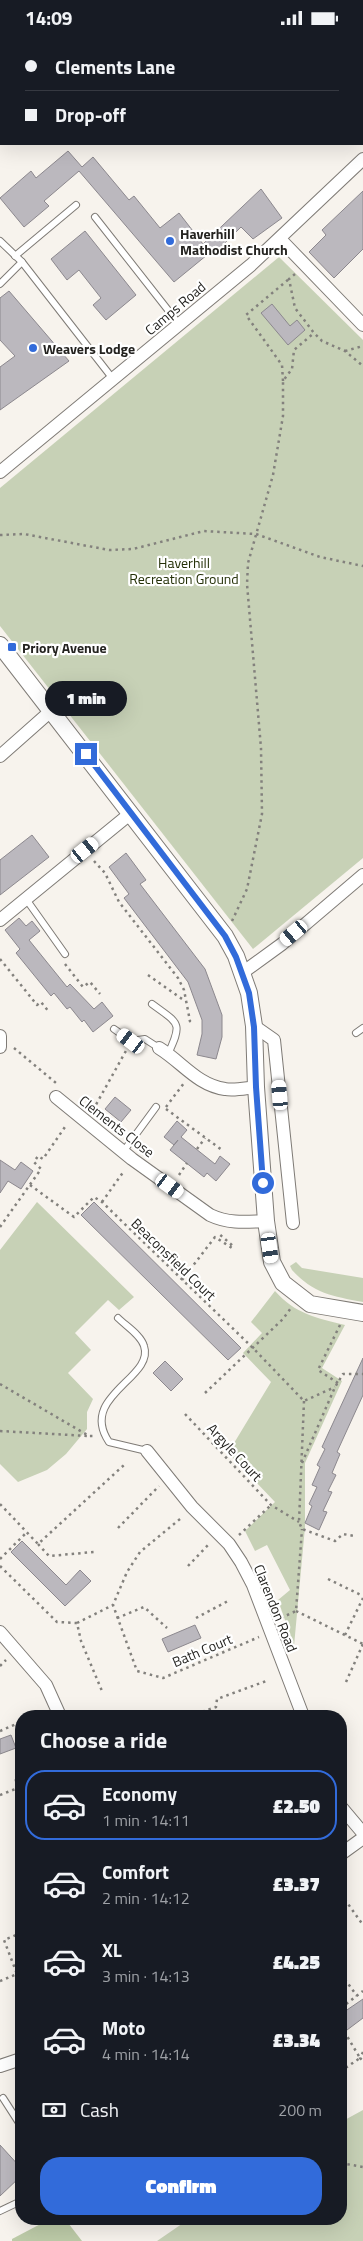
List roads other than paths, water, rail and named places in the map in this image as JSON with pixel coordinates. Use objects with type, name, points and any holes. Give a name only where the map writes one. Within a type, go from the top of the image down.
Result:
[{"type":"street","name":"Camps Road","points":[[0,473],[280,239],[363,159]]},
{"type":"street","points":[[280,239],[363,325]]},
{"type":"street","points":[[0,645],[225,936],[249,993],[254,1027],[256,1087],[266,1221],[272,1261],[283,1283],[298,1297],[310,1304],[363,1313]]},
{"type":"street","points":[[0,756],[52,710]]},
{"type":"street","points":[[0,920],[131,813]]},
{"type":"street","points":[[242,973],[282,944],[363,875]]},
{"type":"street","points":[[254,1027],[274,1040],[293,1223]]},
{"type":"street","points":[[0,1035],[0,1047]]},
{"type":"street","points":[[164,1051],[191,1074],[212,1086],[226,1090],[256,1087]]},
{"type":"street","name":"Clements Close","points":[[56,1097],[123,1152],[210,1215],[222,1221],[266,1221]]},
{"type":"street","name":"Clarendon Road","points":[[147,1451],[166,1477],[229,1544],[253,1585],[301,1710]]},
{"type":"street","points":[[0,1631],[46,1685],[57,1710]]},
{"type":"street","points":[[347,1814],[363,1833]]},
{"type":"street","points":[[347,1849],[363,1838]]},
{"type":"street","points":[[0,2066],[15,2061]]},
{"type":"lane","points":[[16,256],[76,205]]},
{"type":"lane","points":[[95,217],[179,324]]},
{"type":"lane","points":[[0,241],[22,262],[113,379]]},
{"type":"lane","points":[[0,284],[22,262]]},
{"type":"lane","points":[[26,899],[65,954]]},
{"type":"lane","points":[[114,1029],[131,1041],[145,1039],[164,1051],[178,1032],[172,1019],[152,1004]]},
{"type":"lane","points":[[356,1033],[363,1027]]},
{"type":"lane","points":[[123,1152],[156,1107]]},
{"type":"lane","points":[[118,1318],[138,1336],[144,1346],[145,1356],[141,1365],[105,1405],[101,1427],[109,1442],[147,1451]]},
{"type":"lane","points":[[3,2098],[15,2117]]},
{"type":"lane","points":[[0,2211],[15,2204]]},
{"type":"place","name":"Haverhill Mathodist Church","points":[[170,241]]},
{"type":"place","name":"Weavers Lodge","points":[[33,348]]},
{"type":"place","name":"Priory Avenue","points":[[12,647]]},
{"type":"park label","name":"Haverhill Recreation Ground","points":[[184,570]]}]
